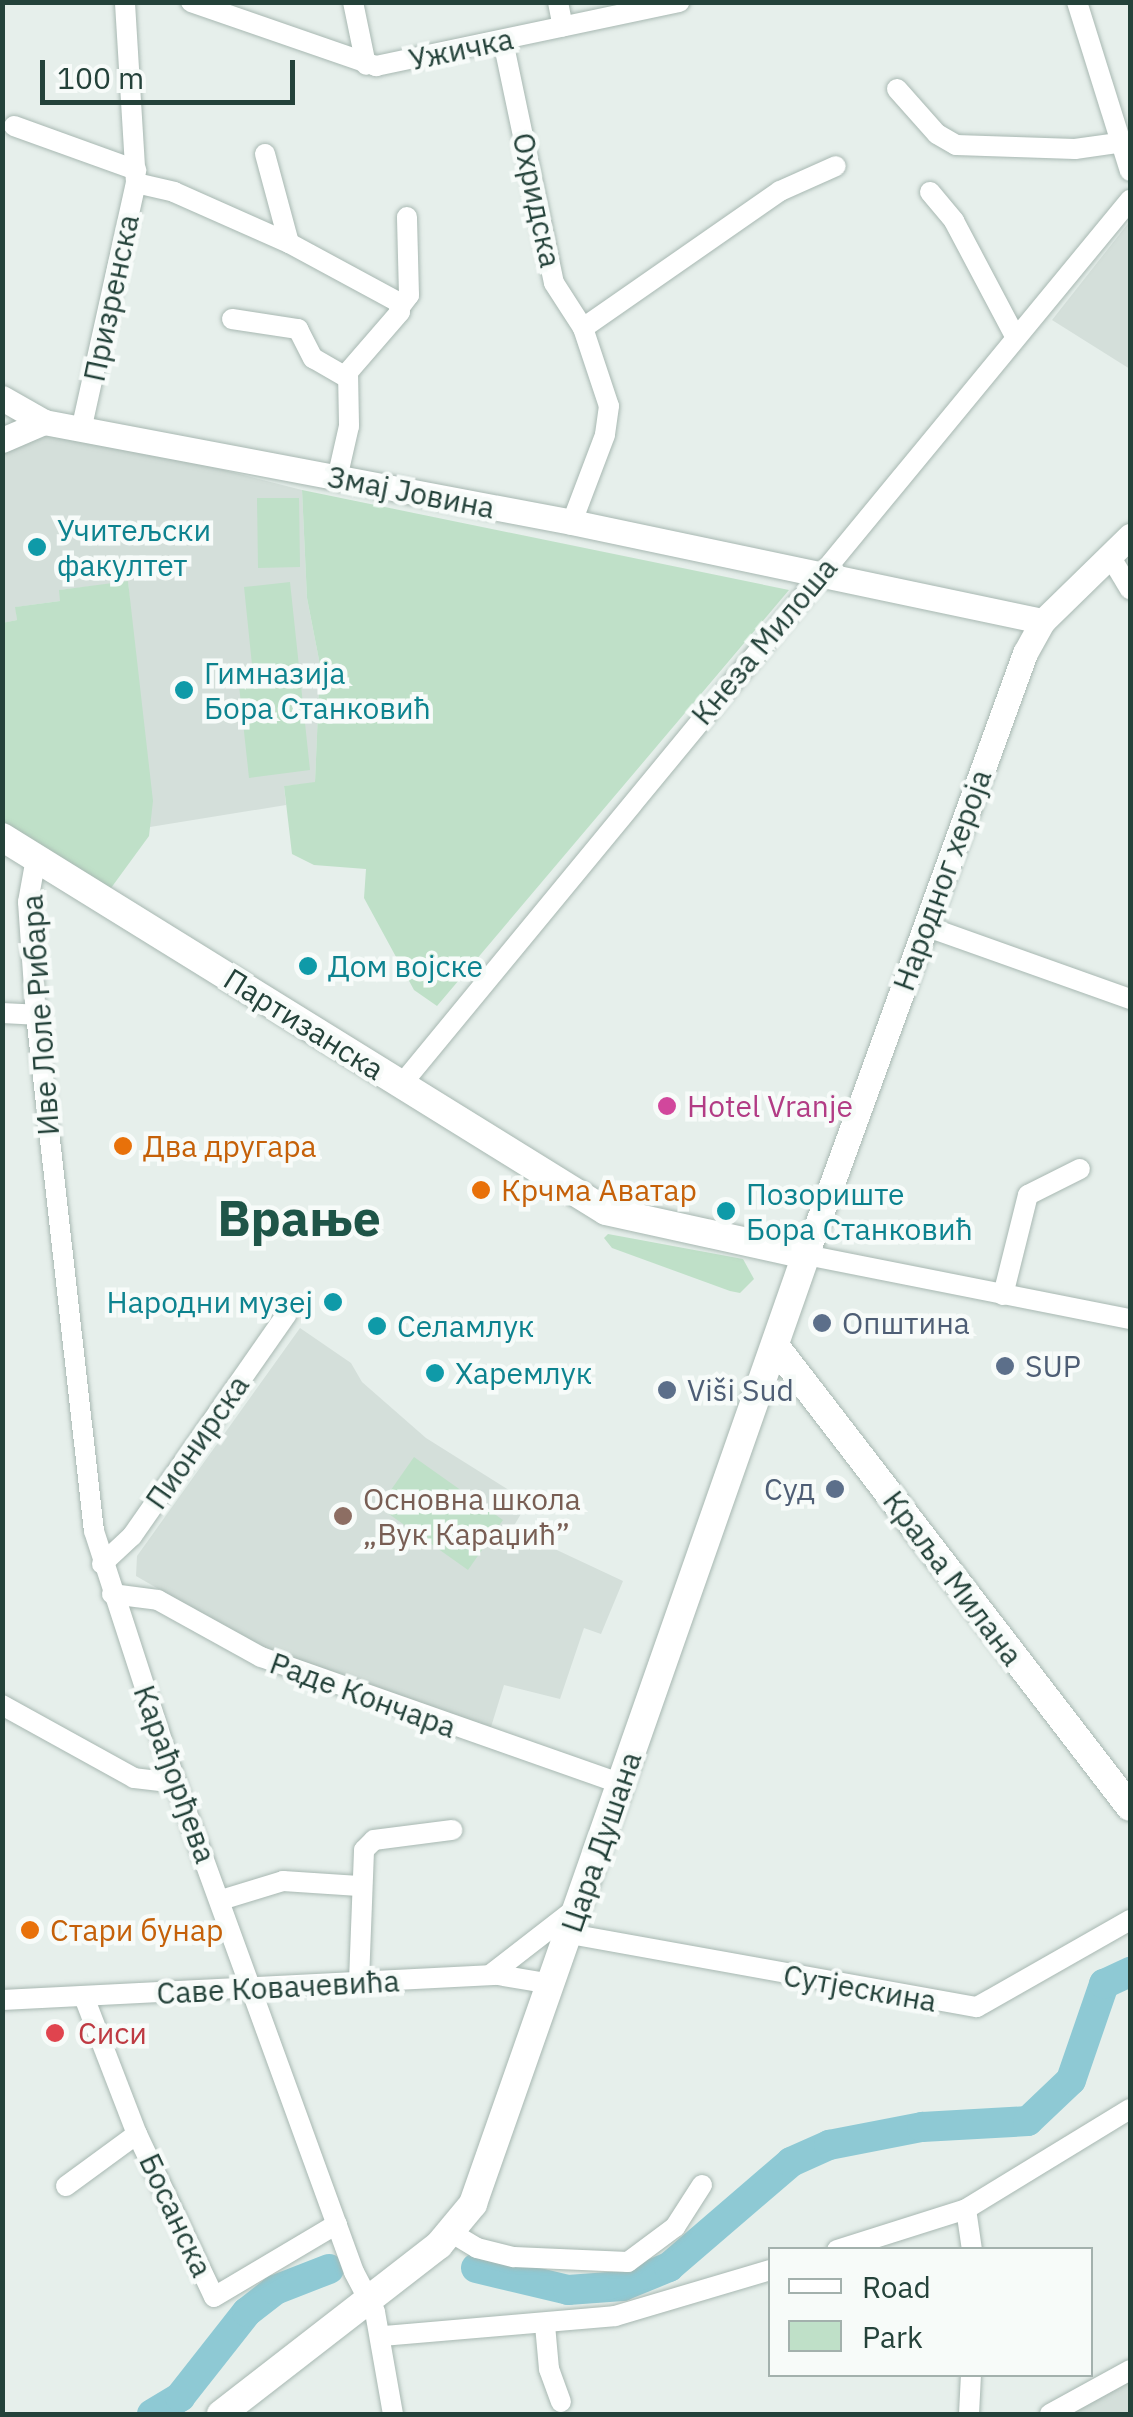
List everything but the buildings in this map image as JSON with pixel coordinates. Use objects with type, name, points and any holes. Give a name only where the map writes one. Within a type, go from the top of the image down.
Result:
[{"type":"main road","name":"Партизанска","points":[[2,836],[606,1210],[806,1256]]},
{"type":"main road","name":"Цара Душана","points":[[221,2414],[452,2233],[481,2186],[728,1468],[776,1347],[806,1256]]},
{"type":"main road","name":"Краља Милана","points":[[776,1347],[1130,1808]]},
{"type":"street","name":"Призренска","points":[[82,426],[136,176],[125,2]]},
{"type":"street","name":"Ужичка","points":[[191,2],[366,66],[678,2]]},
{"type":"street","points":[[354,2],[366,66]]},
{"type":"street","points":[[558,2],[564,27]]},
{"type":"street","points":[[1077,2],[1117,144],[1130,170]]},
{"type":"street","name":"Охридска","points":[[503,40],[554,283],[583,328],[609,422],[572,522]]},
{"type":"street","points":[[897,89],[937,134],[956,146],[1075,150],[1117,144]]},
{"type":"street","points":[[14,126],[289,243],[400,306]]},
{"type":"street","points":[[265,154],[289,243]]},
{"type":"street","points":[[583,328],[780,191],[836,166]]},
{"type":"street","points":[[930,192],[954,221],[1016,338]]},
{"type":"street","name":"Кнеза Милоша","points":[[400,1085],[570,872],[824,574],[1130,200]]},
{"type":"street","points":[[337,479],[348,426],[347,378],[361,350],[408,295],[407,216]]},
{"type":"street","points":[[232,319],[298,329],[312,358],[347,378]]},
{"type":"street","name":"Змај Јовина","points":[[2,398],[44,422],[82,426],[572,522],[1043,622]]},
{"type":"street","points":[[2,440],[44,422]]},
{"type":"street","name":"Народног хероја","points":[[806,1256],[1025,653],[1043,622],[1130,536]]},
{"type":"street","points":[[1110,556],[1130,589]]},
{"type":"street","name":"Иве Лоле Рибара","points":[[36,858],[28,902],[58,1232]]},
{"type":"street","points":[[924,926],[1130,999]]},
{"type":"street","points":[[2,1013],[36,1015]]},
{"type":"street","points":[[1003,1295],[1028,1195],[1080,1169]]},
{"type":"street","name":"Карађорђева","points":[[58,1232],[102,1564],[176,1783],[383,2336],[394,2414]]},
{"type":"street","points":[[806,1256],[1130,1319]]},
{"type":"street","name":"Пионирска","points":[[102,1564],[132,1536],[286,1314]]},
{"type":"street","name":"Раде Кончара","points":[[112,1594],[158,1600],[294,1670],[622,1784]]},
{"type":"street","points":[[2,1706],[134,1778],[176,1783]]},
{"type":"street","points":[[359,1981],[359,1886],[369,1843],[452,1830]]},
{"type":"street","points":[[221,1900],[283,1881],[359,1886]]},
{"type":"street","points":[[490,1975],[580,1905]]},
{"type":"street","name":"Сутјескина","points":[[570,1934],[977,2007],[1130,1920]]},
{"type":"street","name":"Саве Ковачевића","points":[[2,2000],[490,1975],[552,1984]]},
{"type":"street","name":"Босанска","points":[[84,1998],[137,2134],[214,2296],[338,2224]]},
{"type":"street","points":[[846,2247],[966,2208],[1130,2109]]},
{"type":"street","name":"Босанска","points":[[66,2186],[137,2134]]},
{"type":"street","points":[[452,2233],[477,2248],[514,2257],[628,2262],[676,2227],[702,2185]]},
{"type":"street","points":[[966,2208],[972,2247]]},
{"type":"street","points":[[383,2336],[545,2325],[640,2312],[768,2271]]},
{"type":"street","points":[[545,2325],[549,2369],[560,2402]]},
{"type":"street","points":[[1050,2414],[1130,2370]]},
{"type":"street","points":[[969,2414],[971,2377]]},
{"type":"shaded area","points":[[1130,221],[1130,369],[1052,320]]},
{"type":"shaded area","points":[[44,436],[91,436],[302,490],[307,598],[320,665],[315,783],[284,786],[286,805],[150,827],[128,582],[60,590],[60,601],[16,607],[17,620],[3,623],[2,451]]},
{"type":"shaded area","name":"Основна школа „Вук Караџић”","points":[[300,1328],[351,1363],[362,1382],[426,1438],[528,1502],[512,1529],[623,1581],[601,1634],[584,1628],[560,1699],[504,1685],[491,1727],[282,1660],[136,1576],[137,1556]]},
{"type":"shaded area","points":[[1130,2379],[1130,2414],[1063,2414]]},
{"type":"green space","points":[[302,490],[789,590],[437,1006],[414,990],[364,898],[366,869],[314,865],[292,854],[284,786],[315,782],[320,665],[307,598]]},
{"type":"green space","points":[[257,498],[299,498],[300,567],[258,568]]},
{"type":"green space","points":[[128,581],[153,801],[149,836],[103,899],[3,835],[2,623],[17,620],[15,607],[60,601],[59,590]]},
{"type":"green space","points":[[290,582],[310,770],[249,778],[237,667],[252,665],[244,587]]},
{"type":"green space","points":[[608,1234],[743,1259],[754,1279],[740,1293],[730,1291],[612,1248],[604,1238]]},
{"type":"green space","points":[[414,1457],[503,1520],[468,1570],[379,1507]]},
{"type":"waterway","points":[[476,2268],[568,2290],[623,2286],[669,2267],[791,2162],[829,2145],[922,2127],[1028,2121],[1071,2080],[1104,1984],[1130,1972]]},
{"type":"waterway","points":[[152,2414],[180,2397],[247,2312],[275,2290],[329,2269]]},
{"type":"place","name":"Учитељски факултет","points":[[37,547]]},
{"type":"place","name":"Гимназија Бора Станковић","points":[[184,690]]},
{"type":"place","name":"Дом војске","points":[[308,966]]},
{"type":"place","name":"Hotel Vranje","points":[[667,1106]]},
{"type":"place","name":"Два другара","points":[[123,1146]]},
{"type":"place","name":"Крчма Аватар","points":[[481,1190]]},
{"type":"place","name":"Позориште Бора Станковић","points":[[726,1211]]},
{"type":"place","name":"Народни музеј","points":[[333,1302]]},
{"type":"place","name":"Општина","points":[[822,1323]]},
{"type":"place","name":"Селамлук","points":[[377,1326]]},
{"type":"place","name":"SUP","points":[[1005,1366]]},
{"type":"place","name":"Харемлук","points":[[435,1373]]},
{"type":"place","name":"Viši Sud","points":[[667,1390]]},
{"type":"place","name":"Суд","points":[[835,1489]]},
{"type":"place","name":"Основна школа „Вук Караџић”","points":[[343,1516]]},
{"type":"place","name":"Стари бунар","points":[[30,1930]]},
{"type":"place","name":"Сиси","points":[[55,2033]]},
{"type":"district","name":"Врање","points":[[299,1218]]}]
